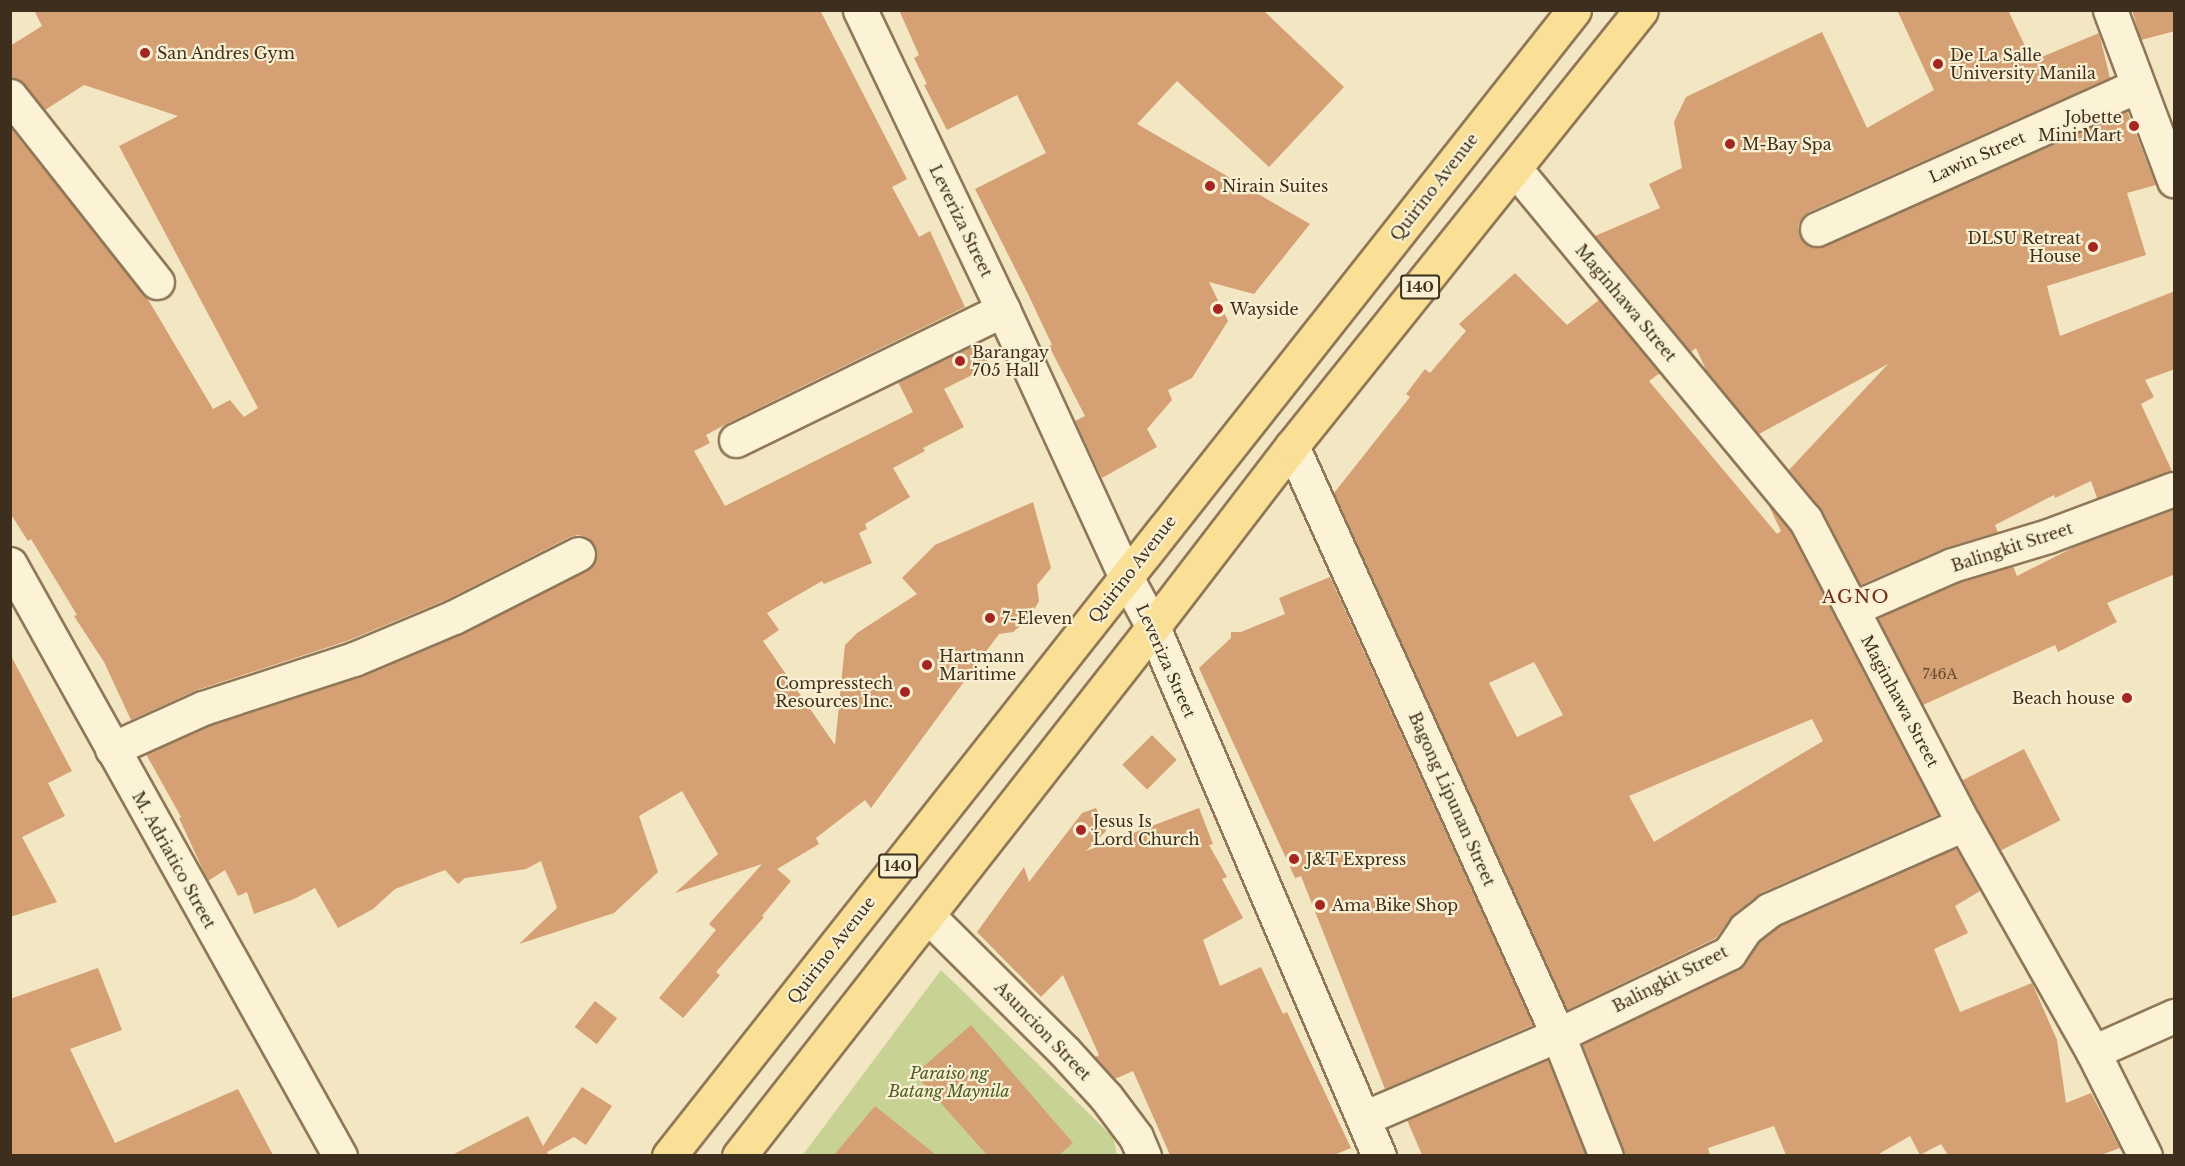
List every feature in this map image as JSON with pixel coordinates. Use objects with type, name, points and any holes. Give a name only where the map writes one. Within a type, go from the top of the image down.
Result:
[{"type":"main road","name":"Quirino Avenue","points":[[669,1155],[1574,10]]},
{"type":"main road","name":"140","points":[[739,1155],[928,916],[1292,446],[1641,10]]},
{"type":"street","name":"Leveriza Street","points":[[861,10],[1004,310],[1126,577],[1153,627],[1379,1155]]},
{"type":"street","points":[[2110,10],[2137,86],[2175,180]]},
{"type":"street","name":"Lawin Street","points":[[1817,229],[2137,86]]},
{"type":"street","points":[[10,96],[157,282]]},
{"type":"street","name":"Maginhawa Street","points":[[1515,169],[1805,519],[1964,824],[2093,1052],[2145,1155]]},
{"type":"street","points":[[736,440],[1004,310]]},
{"type":"street","name":"Bagong Lipunan Street","points":[[1292,446],[1558,1035],[1606,1155]]},
{"type":"street","name":"Balingkit Street","points":[[1852,609],[1952,565],[2048,536],[2175,489]]},
{"type":"street","points":[[112,749],[203,708],[354,659],[443,622],[578,554]]},
{"type":"street","name":"M. Adriatico Street","points":[[10,564],[340,1155]]},
{"type":"street","name":"Balingkit Street","points":[[1364,1118],[1558,1035],[1729,952],[1745,929],[1769,910],[1964,824]]},
{"type":"street","name":"Asuncion Street","points":[[928,916],[1064,1051],[1106,1097],[1136,1137],[1144,1155]]},
{"type":"street","points":[[2093,1052],[2175,1016]]},
{"type":"green space","name":"Paraiso ng Batang Maynila","points":[[941,970],[1113,1137],[1117,1155],[802,1156]]},
{"type":"building","points":[[34,10],[820,10],[907,179],[892,187],[919,237],[930,231],[965,307],[728,423],[706,435],[710,443],[694,451],[725,506],[913,412],[898,382],[978,343],[990,366],[944,389],[964,427],[923,448],[925,451],[893,468],[910,497],[865,524],[867,529],[859,533],[872,563],[824,584],[822,581],[767,613],[779,630],[763,641],[835,745],[845,645],[857,633],[917,594],[902,578],[935,545],[1033,502],[1051,568],[1037,585],[1039,601],[1029,619],[1013,632],[999,634],[871,808],[865,800],[816,838],[819,844],[777,869],[791,881],[762,916],[764,917],[716,972],[720,975],[683,1018],[659,998],[716,930],[709,924],[762,864],[675,893],[718,854],[682,791],[639,816],[658,872],[614,913],[519,944],[557,908],[541,861],[526,869],[465,878],[458,884],[445,870],[395,889],[373,909],[338,928],[315,888],[294,899],[254,914],[247,892],[238,896],[225,870],[208,881],[179,818],[181,817],[146,754],[210,726],[360,677],[461,634],[586,571],[594,564],[597,554],[588,538],[578,535],[570,537],[446,600],[347,641],[197,690],[131,720],[104,662],[74,616],[77,615],[31,539],[28,541],[10,513],[10,127],[146,296],[213,409],[230,400],[244,417],[258,408],[119,146],[178,116],[84,85],[45,110],[24,84],[10,78],[10,46],[42,26]]},
{"type":"building","points":[[899,10],[1263,10],[1344,87],[1269,167],[1177,81],[1137,124],[1310,224],[1254,294],[1209,282],[1228,321],[1192,378],[1168,390],[1172,400],[1147,429],[1157,447],[1102,478],[1075,421],[1085,416],[1049,346],[1052,345],[1028,294],[975,189],[1046,153],[1017,95],[947,130],[924,85],[927,84],[914,58],[919,55]]},
{"type":"building","points":[[1897,10],[2008,10],[2032,61],[2099,33],[2110,78],[1809,212],[1798,226],[1800,237],[1814,248],[1825,246],[2127,111],[2156,185],[2127,193],[2146,255],[2047,286],[2060,336],[2175,291],[2175,369],[2145,380],[2154,397],[2141,404],[2172,471],[2097,498],[2091,481],[2055,498],[2054,495],[1995,525],[1998,532],[1945,548],[1860,585],[1822,510],[1789,470],[1888,364],[1759,434],[1706,370],[1696,348],[1691,352],[1595,236],[1660,208],[1649,184],[1682,168],[1674,122],[1686,97],[1822,32],[1867,128],[1934,90]]},
{"type":"building","points":[[2132,10],[2175,10],[2175,31],[2141,40]]},
{"type":"building","points":[[1515,273],[1567,325],[1599,300],[1660,373],[1649,381],[1777,534],[1781,531],[1768,504],[1789,529],[1938,815],[1761,893],[1733,915],[1716,938],[1567,1010],[1334,493],[1410,397],[1406,394],[1425,369],[1430,373],[1466,331],[1459,324]],"holes":[[[1534,662],[1563,715],[1517,737],[1489,683]],[[1812,719],[1823,741],[1654,842],[1629,796]]]},
{"type":"building","points":[[2175,509],[2175,574],[2107,603],[2117,622],[2058,652],[2055,645],[1923,705],[1878,618],[1959,583],[2013,566],[2017,576],[2078,545]]},
{"type":"building","points":[[1330,577],[1533,1025],[1385,1089],[1301,876],[1295,878],[1199,668],[1231,638],[1231,632],[1241,632],[1285,614],[1279,598]]},
{"type":"building","points":[[10,654],[72,771],[48,783],[65,816],[22,837],[57,902],[10,917]]},
{"type":"building","points":[[1152,735],[1177,760],[1147,789],[1122,765]]},
{"type":"building","points":[[2024,749],[2060,820],[1999,852],[1963,780]]},
{"type":"building","points":[[1096,808],[1106,831],[1086,851],[1199,808],[1213,844],[1209,845],[1227,877],[1222,879],[1243,918],[1203,940],[1220,986],[1261,967],[1283,1014],[1287,1012],[1351,1148],[1334,1155],[1170,1155],[1133,1071],[1115,1079],[1095,1057],[1099,1055],[1063,975],[1041,997],[977,932],[1024,867],[1029,882],[1082,813]]},
{"type":"building","points":[[1956,848],[1980,891],[1955,906],[1968,933],[1934,949],[1960,1012],[2032,983],[2057,1040],[2066,1103],[2091,1093],[2120,1148],[2101,1155],[1948,1155],[1941,1144],[1920,1155],[1910,1136],[1877,1155],[1786,1155],[1774,1126],[1708,1148],[1710,1155],[1624,1155],[1582,1044],[1737,970],[1759,942],[1779,926]]},
{"type":"building","points":[[98,968],[122,1030],[70,1049],[115,1143],[238,1089],[273,1155],[10,1155],[10,999]]},
{"type":"building","points":[[595,1001],[617,1018],[597,1044],[575,1027]]},
{"type":"building","points":[[971,1025],[1073,1143],[1059,1155],[987,1155],[915,1074]]},
{"type":"building","points":[[1548,1060],[1586,1155],[1422,1155],[1407,1120]]},
{"type":"building","points":[[582,1087],[612,1106],[586,1145],[574,1137],[547,1152],[548,1155],[452,1155],[528,1116],[543,1146]]},
{"type":"building","points":[[875,1106],[936,1155],[834,1155]]},
{"type":"place","name":"San Andres Gym","points":[[145,53]]},
{"type":"place","name":"De La Salle University Manila","points":[[1938,64]]},
{"type":"place","name":"Jobette Mini Mart","points":[[2134,126]]},
{"type":"place","name":"M-Bay Spa","points":[[1730,144]]},
{"type":"place","name":"Nirain Suites","points":[[1210,186]]},
{"type":"place","name":"DLSU Retreat House","points":[[2093,247]]},
{"type":"place","name":"Wayside","points":[[1218,309]]},
{"type":"place","name":"Barangay 705 Hall","points":[[960,361]]},
{"type":"place","name":"7-Eleven","points":[[990,618]]},
{"type":"place","name":"Hartmann Maritime","points":[[927,665]]},
{"type":"place","name":"Compresstech Resources Inc.","points":[[905,692]]},
{"type":"place","name":"Beach house","points":[[2127,698]]},
{"type":"place","name":"Jesus Is Lord Church","points":[[1081,830]]},
{"type":"place","name":"J&T Express","points":[[1294,859]]},
{"type":"place","name":"Ama Bike Shop","points":[[1320,905]]},
{"type":"district","name":"AGNO","points":[[1856,597]]}]
